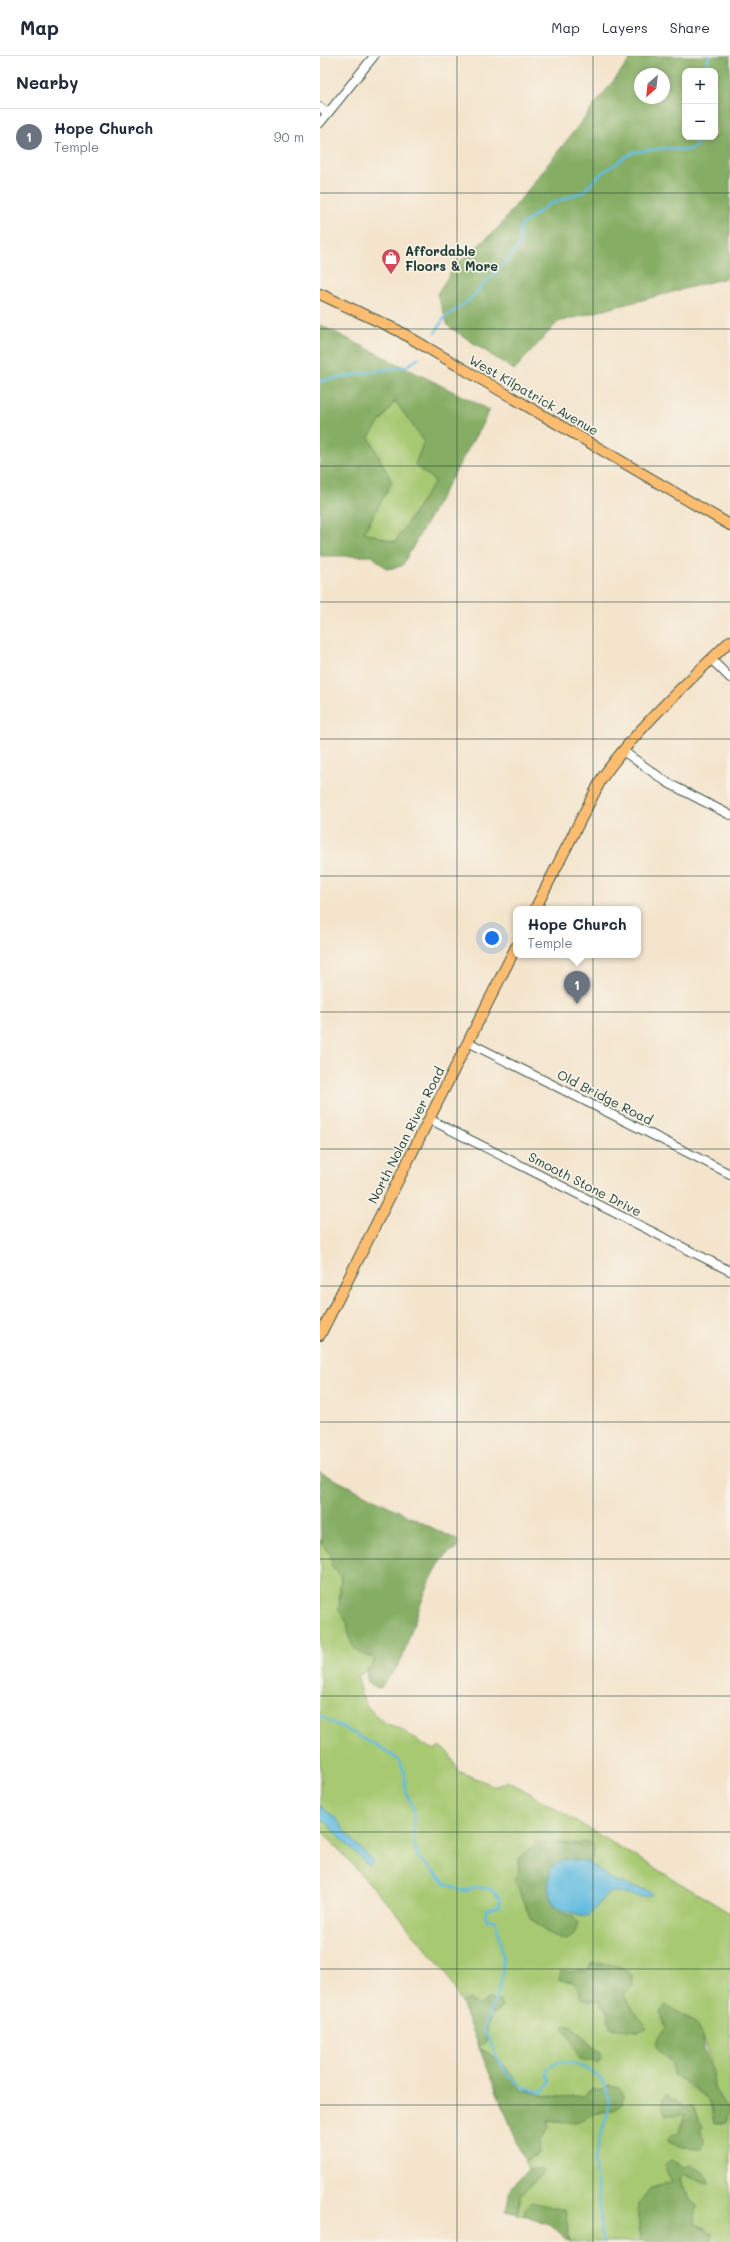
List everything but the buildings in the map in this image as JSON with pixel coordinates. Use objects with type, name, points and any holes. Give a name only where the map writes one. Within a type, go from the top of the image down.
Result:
[{"type":"main road","name":"West Kilpatrick Avenue","points":[[320,294],[397,330],[730,525]]},
{"type":"main road","points":[[537,906],[602,778],[642,728],[730,641]]},
{"type":"main road","name":"North Nolan River Road","points":[[320,1335],[513,953]]},
{"type":"street","points":[[320,123],[374,56]]},
{"type":"street","points":[[320,107],[327,113]]},
{"type":"street","points":[[711,659],[730,678]]},
{"type":"street","points":[[623,751],[668,783],[730,815]]},
{"type":"street","name":"Old Bridge Road","points":[[468,1042],[730,1174]]},
{"type":"street","name":"Smooth Stone Drive","points":[[429,1119],[730,1271]]},
{"type":"green space","points":[[633,56],[730,56],[730,277],[558,322],[514,370],[448,326],[437,294],[455,266],[498,228]]},
{"type":"green space","points":[[320,325],[490,410],[402,566],[387,569],[372,556],[320,556]],"holes":[[[395,401],[424,441],[415,465],[435,481],[395,542],[364,532],[392,482],[369,437]]]},
{"type":"green space","points":[[395,401],[424,441],[415,465],[435,481],[395,542],[364,532],[392,482],[369,437]]},
{"type":"green space","points":[[320,1472],[457,1540],[457,1548],[448,1554],[439,1565],[430,1581],[401,1661],[381,1688],[373,1687],[367,1680],[367,1669],[371,1668],[375,1660],[361,1654],[351,1643],[348,1634],[348,1624],[339,1610],[341,1577],[332,1566],[331,1555],[321,1543]]},
{"type":"green space","points":[[320,1539],[321,1543],[331,1555],[332,1566],[341,1577],[339,1600],[348,1624],[347,1633],[366,1656],[373,1657],[375,1660],[371,1668],[359,1675],[359,1682],[364,1701],[378,1717],[386,1723],[401,1729],[426,1746],[436,1750],[439,1747],[449,1753],[458,1771],[495,1786],[509,1781],[730,1913],[730,2242],[711,2242],[704,2228],[694,2224],[697,2206],[690,2200],[680,2180],[684,2173],[703,2182],[709,2183],[707,2176],[692,2166],[683,2169],[676,2162],[666,2174],[673,2182],[651,2187],[638,2215],[641,2242],[570,2242],[565,2210],[525,2209],[524,2215],[518,2213],[521,2194],[535,2182],[541,2169],[528,2169],[525,2161],[539,2153],[540,2141],[549,2127],[549,2120],[564,2122],[615,2109],[619,2087],[609,2085],[601,2090],[592,2089],[583,2096],[557,2097],[521,2090],[513,2076],[500,2061],[488,2053],[480,2050],[478,2047],[486,2042],[490,2021],[499,2011],[479,2006],[469,1999],[461,2003],[447,1974],[397,1914],[320,1829]],"holes":[[[536,1842],[579,1844],[565,1859],[552,1904],[563,1913],[573,1916],[567,1940],[545,1931],[538,1925],[527,1910],[515,1880],[519,1869],[519,1859]],[[592,1963],[618,1966],[633,1985],[624,1996],[634,2010],[639,2031],[624,2029],[608,2021],[608,2014],[599,2001],[588,2001],[573,1982],[561,1971],[588,1972]],[[661,2014],[682,2014],[690,2018],[699,2031],[706,2049],[713,2071],[713,2083],[716,2093],[728,2109],[712,2113],[710,2104],[705,2098],[673,2075],[672,2063],[656,2046],[658,2037],[666,2028]],[[588,2040],[593,2049],[575,2049],[574,2041]],[[674,2099],[684,2107],[692,2106],[695,2116],[702,2126],[699,2131],[704,2140],[693,2148],[670,2143],[671,2135],[679,2132],[685,2115],[675,2114]]]},
{"type":"green space","points":[[586,1841],[594,1846],[594,1855],[588,1863],[565,1859],[551,1869],[549,1888],[554,1905],[563,1913],[573,1917],[578,1923],[574,1935],[567,1940],[545,1931],[532,1918],[523,1901],[515,1879],[519,1869],[519,1859],[536,1842],[579,1844]]},
{"type":"green space","points":[[592,1963],[618,1966],[632,1975],[633,1985],[624,1996],[647,2029],[639,2031],[611,2028],[608,2014],[599,2001],[581,1999],[579,1989],[573,1982],[559,1980],[561,1971],[587,1972]]},
{"type":"green space","points":[[469,1999],[479,2006],[488,1999],[499,2000],[502,2007],[491,2016],[488,2022],[486,2042],[478,2047],[461,2003]]},
{"type":"green space","points":[[665,2005],[694,2021],[702,2036],[703,2046],[713,2073],[714,2087],[723,2103],[729,2109],[726,2123],[715,2123],[712,2106],[709,2101],[694,2088],[673,2075],[672,2063],[656,2046],[658,2037],[666,2028],[661,2014]]},
{"type":"green space","points":[[564,2025],[575,2029],[595,2049],[600,2051],[602,2056],[598,2063],[580,2059],[571,2040],[563,2029]]},
{"type":"green space","points":[[480,2050],[488,2053],[500,2061],[521,2090],[557,2097],[583,2096],[592,2089],[601,2090],[609,2085],[619,2087],[623,2096],[622,2104],[615,2109],[599,2112],[576,2122],[549,2120],[549,2127],[540,2141],[539,2153],[525,2161]]},
{"type":"green space","points":[[666,2095],[684,2107],[692,2106],[702,2127],[699,2131],[704,2140],[702,2148],[684,2147],[670,2143],[667,2139],[671,2135],[679,2132],[685,2115],[667,2115],[663,2109],[663,2098]]},
{"type":"green space","points":[[671,2160],[683,2168],[692,2166],[707,2176],[709,2183],[684,2174],[680,2180],[690,2200],[697,2206],[694,2224],[712,2234],[711,2242],[641,2242],[638,2215],[639,2203],[651,2187],[672,2182],[666,2174],[664,2164]]},
{"type":"green space","points":[[528,2169],[542,2169],[544,2173],[521,2194],[518,2213],[506,2210],[510,2190]]},
{"type":"green space","points":[[531,2202],[565,2210],[570,2242],[551,2225],[524,2215],[525,2209]]},
{"type":"water","points":[[320,1806],[337,1819],[343,1829],[373,1862],[368,1866],[327,1823],[320,1819]]},
{"type":"water","points":[[565,1859],[584,1861],[602,1871],[608,1879],[649,1891],[652,1895],[640,1897],[613,1892],[606,1895],[588,1916],[567,1911],[554,1904],[550,1898],[549,1890],[551,1868]]},
{"type":"waterway","points":[[707,68],[709,56]]},
{"type":"waterway","points":[[435,333],[444,318],[467,302],[511,256],[520,244],[520,226],[548,205],[584,191],[603,172],[633,152],[665,148],[686,150],[695,147],[698,140]]},
{"type":"waterway","points":[[320,381],[407,366],[419,358]]},
{"type":"waterway","points":[[320,1716],[385,1750],[397,1759],[405,1772],[405,1790],[413,1806],[414,1845],[418,1857],[445,1883],[457,1889],[466,1891],[474,1887],[491,1889],[500,1899],[499,1906],[487,1910],[485,1916],[487,1920],[493,1920],[496,1923],[500,1940],[502,1976],[498,1993],[488,2016],[484,2030],[506,2071],[521,2086],[531,2090],[543,2091],[550,2082],[546,2074],[549,2067],[557,2062],[568,2063],[587,2069],[596,2075],[604,2084],[608,2094],[607,2115],[595,2160],[600,2202],[602,2242]]},
{"type":"place","name":"Affordable Floors & More","points":[[391,275]]},
{"type":"place","name":"Hope Church","points":[[577,1004]]}]
